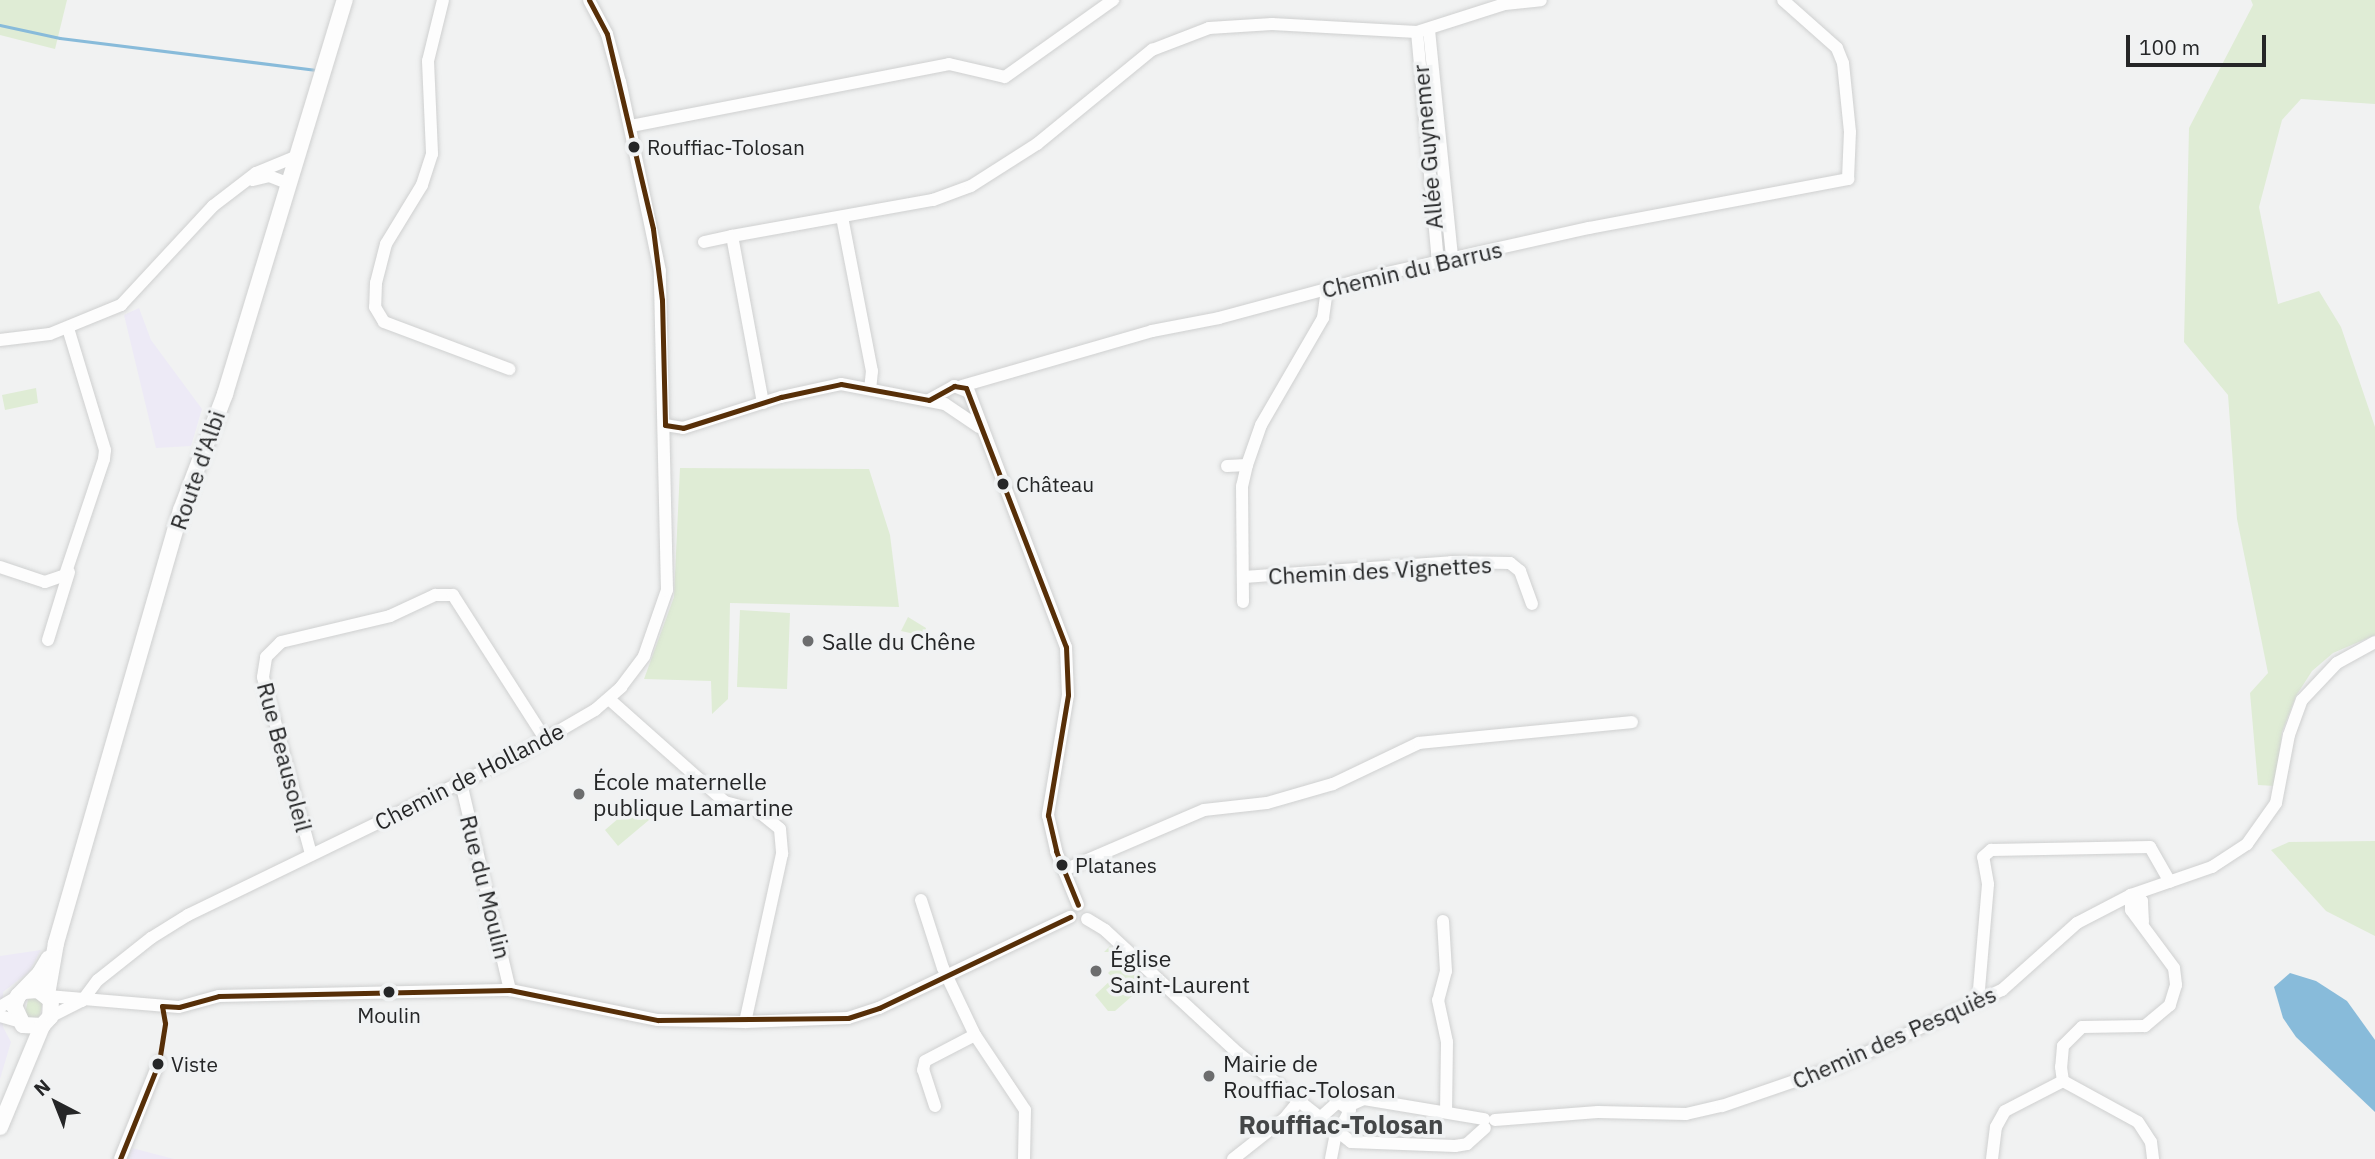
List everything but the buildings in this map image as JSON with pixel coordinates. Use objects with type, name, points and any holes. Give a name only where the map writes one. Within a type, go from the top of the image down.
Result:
[{"type":"main road","name":"Route d'Albi","points":[[47,995],[56,943],[181,510],[225,394],[287,183],[345,0]]},
{"type":"main road","name":"Route d'Albi","points":[[21,994],[40,973],[56,943]]},
{"type":"main road","points":[[0,1093],[17,1077],[18,1021],[13,1006],[21,994],[38,990],[47,995],[46,1021],[17,1077],[0,1127]]},
{"type":"main road","points":[[18,1021],[27,1027],[46,1021]]},
{"type":"street","points":[[443,0],[428,61],[432,154],[422,185],[386,244],[376,283],[376,307],[384,322],[509,369]]},
{"type":"street","name":"Chemin de Hollande","points":[[82,1001],[90,987],[151,938],[311,854],[461,783],[545,739],[609,699],[643,656],[664,606],[668,573],[660,271],[631,126],[607,34],[589,0]]},
{"type":"street","points":[[631,126],[949,64],[1005,77],[1113,0]]},
{"type":"street","points":[[704,242],[933,200],[971,186],[1037,144],[1152,50],[1209,28],[1272,24],[1423,31],[1505,4],[1541,0]]},
{"type":"street","name":"Chemin du Barrus","points":[[954,407],[981,382],[1152,331],[1219,318],[1438,261],[1848,179],[1850,132],[1843,63],[1837,48],[1783,0]]},
{"type":"street","name":"Allée Guynemer","points":[[1423,31],[1452,258]]},
{"type":"street","name":"Allée Guynemer","points":[[1423,31],[1438,261]]},
{"type":"street","points":[[0,340],[68,328],[133,296],[182,238],[239,185],[272,164],[295,157]]},
{"type":"street","points":[[239,185],[269,176],[287,183]]},
{"type":"street","points":[[842,217],[872,371],[870,389]]},
{"type":"street","points":[[732,236],[763,403]]},
{"type":"street","points":[[1243,602],[1242,486],[1247,465],[1261,425],[1323,318],[1327,288]]},
{"type":"street","points":[[48,640],[105,450],[68,328]]},
{"type":"street","points":[[665,425],[682,428],[815,388],[841,384],[954,407],[984,433]]},
{"type":"street","points":[[929,400],[948,391],[967,394],[1066,647],[1068,695],[1048,815],[1064,870],[1078,905],[1087,909],[1087,919]]},
{"type":"street","points":[[948,391],[954,407]]},
{"type":"street","points":[[1227,466],[1247,465]]},
{"type":"street","name":"Chemin des Vignettes","points":[[1244,577],[1451,562],[1510,563],[1520,571],[1532,604]]},
{"type":"street","points":[[0,567],[53,582],[70,569]]},
{"type":"street","name":"Rue Beausoleil","points":[[311,854],[263,677],[266,657],[281,642],[390,616],[435,595],[453,595],[545,739]]},
{"type":"street","name":"Chemin des Pesquiès","points":[[1488,1122],[1598,1112],[1686,1114],[1722,1106],[1839,1066],[2014,983],[2064,933],[2102,911],[2220,862],[2257,833],[2276,803],[2289,735],[2302,700],[2337,663],[2375,642]]},
{"type":"street","points":[[609,699],[725,802],[758,811],[780,829],[782,854],[744,1023]]},
{"type":"street","points":[[1064,870],[1204,810],[1267,803],[1333,784],[1419,743],[1632,722]]},
{"type":"street","name":"Rue du Moulin","points":[[461,783],[510,990]]},
{"type":"street","points":[[1978,1001],[1988,884],[1983,857],[2002,849],[2150,847],[2170,882]]},
{"type":"street","points":[[2063,1081],[2063,1046],[2074,1032],[2090,1025],[2145,1026],[2169,1005],[2176,985],[2174,968],[2143,922],[2133,899]]},
{"type":"street","points":[[921,900],[946,975],[975,1035],[1025,1110],[1024,1159]]},
{"type":"street","points":[[47,995],[82,1001],[179,1007],[219,996],[510,990],[658,1020],[744,1023],[848,1018],[879,1008],[1070,917],[1078,905]]},
{"type":"street","points":[[1070,917],[1078,924],[1087,919]]},
{"type":"street","points":[[1087,919],[1105,930],[1297,1103],[1351,1142],[1455,1146],[1474,1140],[1488,1122],[1446,1111],[1364,1099],[1348,1106],[1333,1104],[1320,1118]]},
{"type":"street","points":[[1443,921],[1446,971],[1438,1000],[1447,1042],[1446,1111]]},
{"type":"street","points":[[0,1007],[21,994]]},
{"type":"street","points":[[46,1021],[82,1001]]},
{"type":"street","points":[[0,1017],[18,1021]]},
{"type":"street","points":[[935,1106],[923,1070],[925,1061],[975,1035]]},
{"type":"street","points":[[120,1159],[159,1062]]},
{"type":"street","points":[[1992,1159],[1996,1127],[2005,1111],[2063,1081]]},
{"type":"street","points":[[2063,1081],[2138,1122],[2151,1142],[2153,1159]]},
{"type":"street","points":[[1233,1159],[1285,1118],[1297,1103]]},
{"type":"street","points":[[1331,1159],[1339,1132],[1349,1117],[1348,1106]]},
{"type":"shaded area","points":[[139,308],[151,340],[202,409],[191,446],[156,448],[124,315]]},
{"type":"shaded area","points":[[41,950],[29,972],[3,992],[3,1027],[11,1042],[0,1079],[0,956]]},
{"type":"shaded area","points":[[132,1148],[174,1159],[127,1159]]},
{"type":"green space","points":[[0,0],[67,0],[55,49],[0,35]]},
{"type":"green space","points":[[2251,0],[2375,0],[2375,104],[2301,99],[2282,120],[2259,207],[2278,304],[2319,291],[2341,327],[2375,427],[2375,635],[2333,653],[2312,671],[2296,696],[2282,732],[2275,786],[2258,785],[2250,693],[2268,673],[2237,519],[2228,395],[2184,342],[2189,128],[2253,5]]},
{"type":"green space","points":[[36,388],[38,403],[5,410],[2,395]]},
{"type":"green space","points":[[680,468],[869,469],[890,535],[899,607],[730,603],[728,699],[712,714],[711,681],[644,679],[674,597]]},
{"type":"green space","points":[[740,610],[790,613],[787,689],[737,687]]},
{"type":"green space","points":[[908,617],[926,628],[924,636],[901,631]]},
{"type":"green space","points":[[635,804],[649,820],[618,846],[605,830]]},
{"type":"green space","points":[[2375,841],[2375,936],[2326,911],[2271,850],[2289,842]]},
{"type":"green space","points":[[1110,946],[1147,983],[1115,1011],[1108,1011],[1095,995],[1113,978],[1108,973],[1120,961],[1114,952],[1104,952]]},
{"type":"green space","points":[[29,996],[43,1001],[39,1019],[24,1017]]},
{"type":"water","points":[[2290,973],[2316,981],[2347,1001],[2375,1040],[2375,1112],[2296,1037],[2283,1018],[2274,987]]},
{"type":"waterway","points":[[0,25],[60,38],[316,70]]},
{"type":"transit line","points":[[589,0],[607,34],[653,229],[662,300],[665,425]]},
{"type":"transit line","points":[[665,425],[683,428],[781,397],[841,384],[929,400],[954,386],[966,388],[1066,647],[1068,695],[1048,815],[1056,851],[1078,905]]},
{"type":"transit line","points":[[120,1159],[159,1062],[165,1023],[162,1006],[179,1007],[219,996],[510,990],[658,1020],[848,1018],[879,1008],[1070,917]]},
{"type":"place","name":"Rouffiac-Tolosan","points":[[634,147]]},
{"type":"place","name":"Château","points":[[1003,484]]},
{"type":"place","name":"Salle du Chêne","points":[[808,641]]},
{"type":"place","name":"École maternelle publique Lamartine","points":[[579,794]]},
{"type":"place","name":"Platanes","points":[[1062,865]]},
{"type":"place","name":"Église Saint-Laurent","points":[[1096,971]]},
{"type":"place","name":"Moulin","points":[[389,992]]},
{"type":"place","name":"Viste","points":[[158,1064]]},
{"type":"place","name":"Mairie de Rouffiac-Tolosan","points":[[1209,1076]]},
{"type":"district","name":"Rouffiac-Tolosan","points":[[1341,1125]]}]
